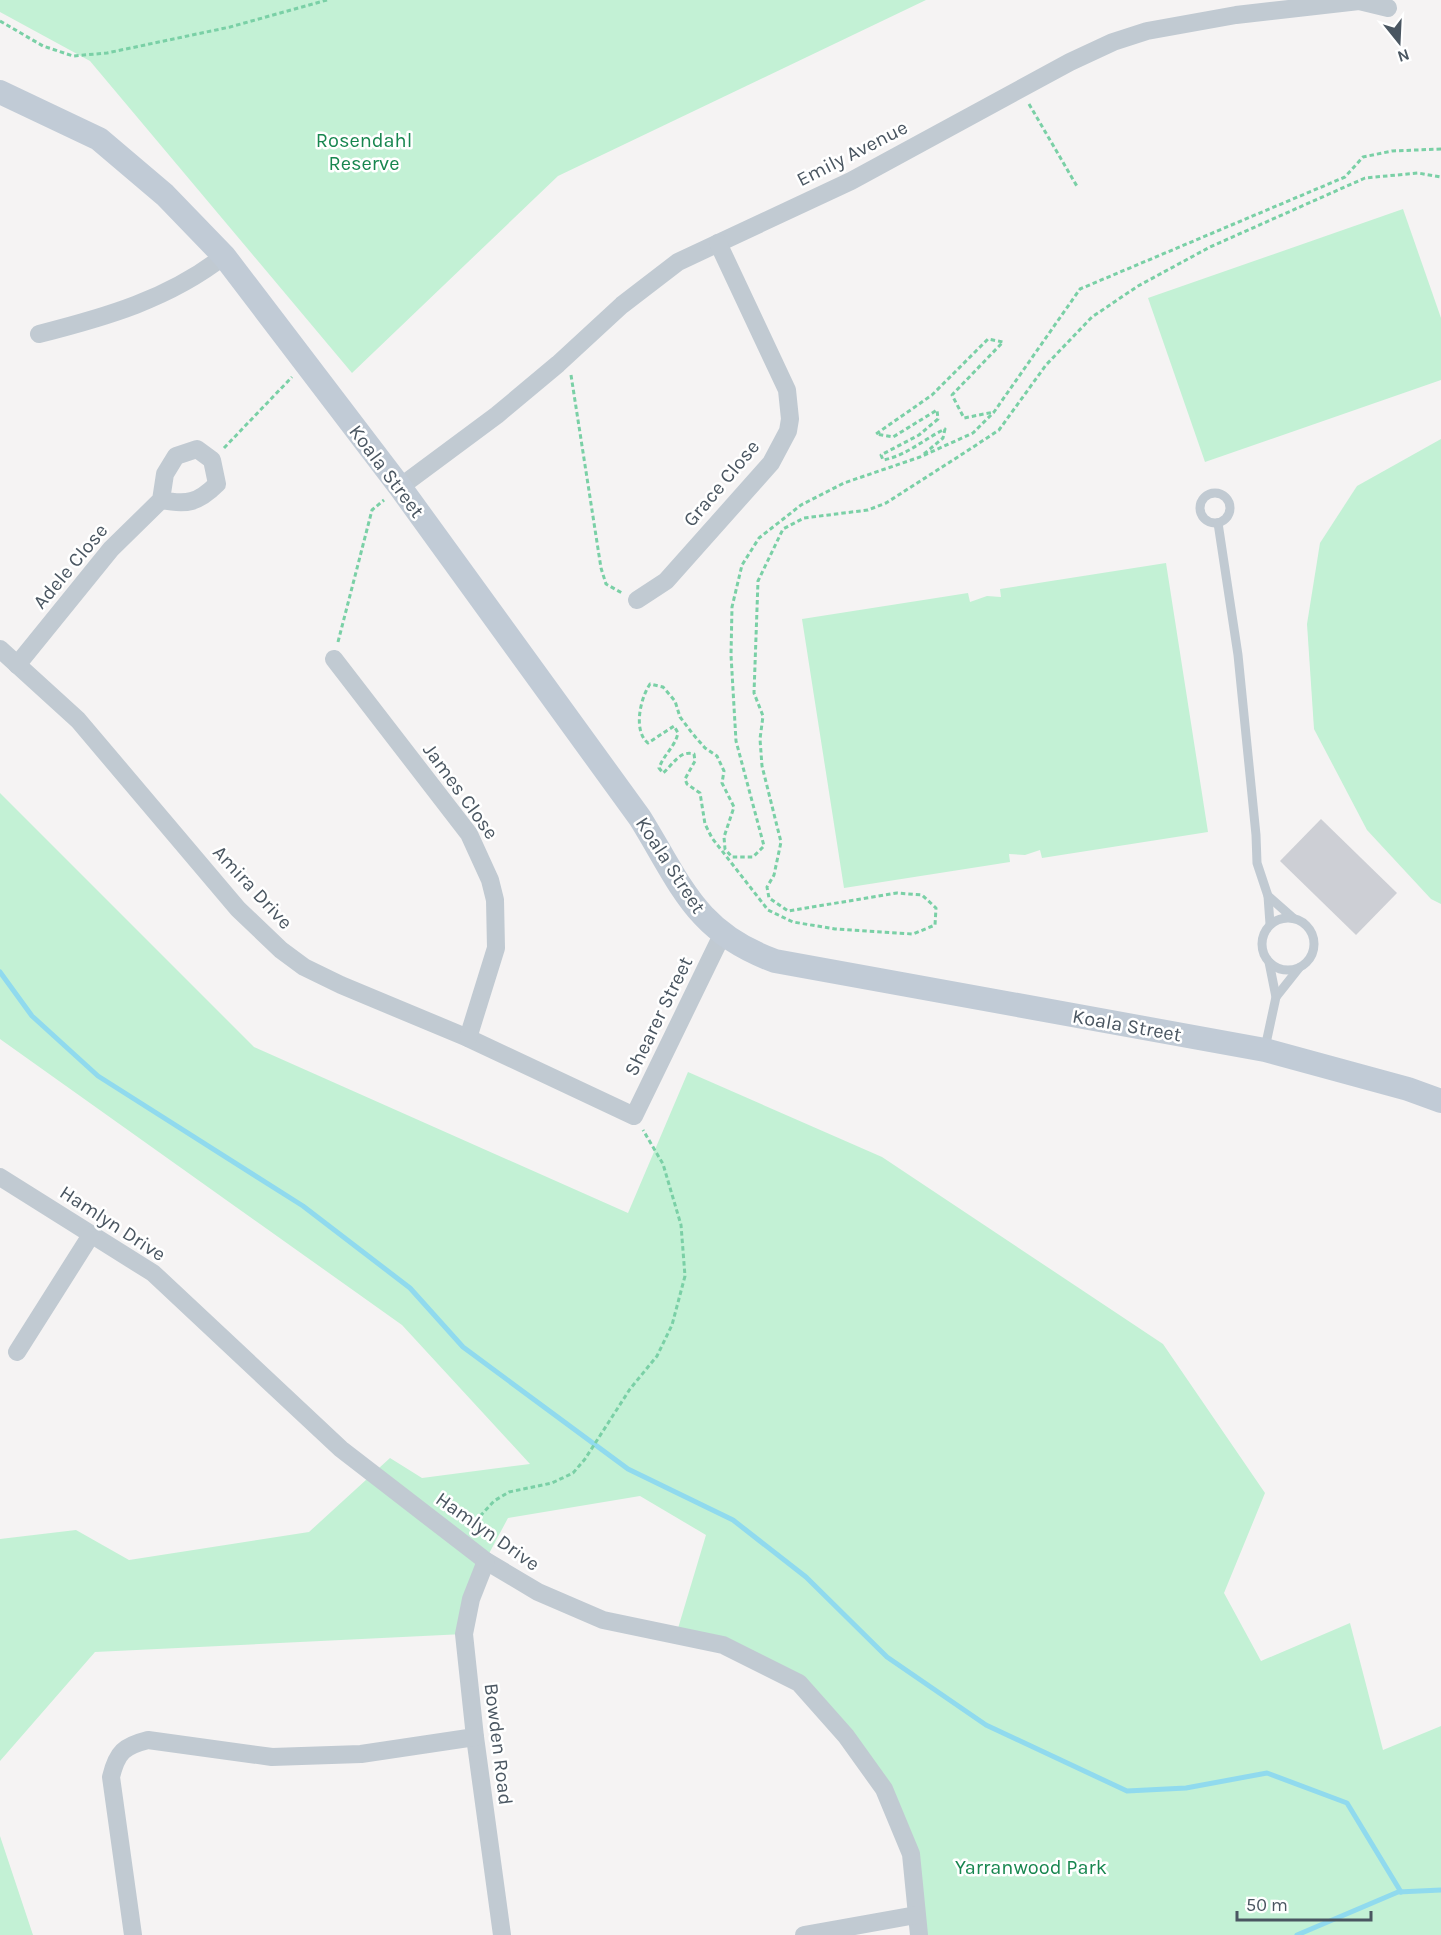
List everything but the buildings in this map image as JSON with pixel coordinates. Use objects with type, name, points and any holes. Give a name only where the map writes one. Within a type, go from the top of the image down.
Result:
[{"type":"street","name":"Emily Avenue","points":[[400,487],[497,415],[649,282],[678,262],[851,181],[1103,47],[1147,31],[1236,15],[1337,2],[1359,1],[1388,8]]},
{"type":"street","name":"Koala Street","points":[[0,92],[99,139],[165,195],[224,256],[400,487],[640,818],[669,870],[694,907],[722,935],[774,961],[1265,1050],[1408,1089],[1441,1101]]},
{"type":"street","name":"Grace Close","points":[[637,600],[666,581],[771,463],[788,431],[790,419],[787,390],[718,243]]},
{"type":"street","points":[[39,334],[133,308],[174,290],[224,256]]},
{"type":"street","points":[[197,449],[212,460],[217,484],[203,498],[181,503],[161,500],[165,474],[176,456],[197,449]]},
{"type":"street","name":"Adele Close","points":[[17,665],[111,549],[161,500]]},
{"type":"street","name":"Amira Drive","points":[[0,649],[78,720],[238,909],[281,950],[303,967],[468,1038],[634,1116]]},
{"type":"street","name":"James Close","points":[[333,659],[469,834],[490,880],[495,900],[496,948],[468,1038]]},
{"type":"street","name":"Shearer Street","points":[[634,1116],[722,935]]},
{"type":"street","name":"Hamlyn Drive","points":[[0,1177],[153,1273],[341,1449],[486,1561],[538,1592],[603,1620],[723,1645],[799,1683],[846,1736],[884,1789],[911,1854],[919,1935]]},
{"type":"street","points":[[16,1352],[91,1235]]},
{"type":"street","name":"Bowden Road","points":[[486,1561],[471,1599],[464,1634],[475,1737],[502,1935]]},
{"type":"street","points":[[133,1935],[111,1777],[115,1760],[129,1745],[148,1740],[272,1757],[361,1754],[475,1737]]},
{"type":"street","points":[[804,1935],[916,1915]]},
{"type":"lane","points":[[1218,523],[1238,656],[1257,863],[1268,896],[1270,924]]},
{"type":"lane","points":[[1268,896],[1293,918],[1307,926],[1314,940],[1311,956],[1299,967],[1276,997]]},
{"type":"lane","points":[[1265,1050],[1276,997],[1269,962],[1261,947],[1264,931],[1277,920],[1293,918]]},
{"type":"lane","points":[[1269,962],[1284,970],[1299,967]]},
{"type":"path","points":[[0,21],[43,46],[73,56],[108,53],[230,27],[327,0]]},
{"type":"path","points":[[1021,90],[1078,188]]},
{"type":"path","points":[[1441,149],[1392,150],[1363,157],[1345,177],[1080,289],[994,412],[973,433],[920,457],[844,483],[801,505],[759,538],[742,565],[732,607],[731,655],[736,741],[764,846],[753,856],[732,856],[724,849],[724,837],[734,807],[722,783],[724,771],[717,756],[705,748],[680,717],[675,701],[663,687],[650,684],[642,695],[639,729],[642,738],[648,742],[674,726],[678,734],[675,744],[665,755],[659,768],[663,773],[677,757],[688,752],[694,754],[695,761],[685,779],[687,784],[700,793],[705,824],[712,838],[768,910],[793,922],[835,929],[913,934],[935,925],[936,908],[922,895],[906,894],[788,911],[769,898],[767,887],[774,875],[781,843],[762,766],[760,739],[763,716],[754,693],[755,653],[758,580],[783,529],[804,518],[842,515],[877,507],[999,430],[1046,365],[1092,317],[1138,286],[1210,247],[1365,178],[1418,173],[1441,177]]},
{"type":"path","points":[[920,457],[943,438],[945,429],[910,450],[888,459],[883,460],[881,455],[919,435],[938,419],[937,410],[893,437],[876,434],[932,395],[988,339],[1004,342],[952,395],[964,418],[994,412]]},
{"type":"path","points":[[568,355],[601,568],[606,584],[637,600]]},
{"type":"path","points":[[212,460],[294,375],[308,366]]},
{"type":"path","points":[[333,659],[372,510],[400,487]]},
{"type":"path","points":[[458,1541],[494,1502],[509,1492],[552,1483],[573,1473],[630,1389],[657,1356],[672,1324],[686,1276],[681,1225],[663,1164],[634,1116]]},
{"type":"green space","name":"Rosendahl Reserve","points":[[0,0],[926,0],[558,176],[352,373],[90,61],[0,12]]},
{"type":"green space","points":[[1403,209],[1441,318],[1441,380],[1205,462],[1148,298]]},
{"type":"green space","points":[[1441,439],[1441,904],[1431,899],[1367,830],[1314,729],[1307,624],[1320,543],[1357,486]]},
{"type":"green space","points":[[1166,563],[1208,832],[1042,858],[1040,850],[1025,855],[1009,854],[1010,862],[844,888],[802,619],[968,593],[970,602],[987,596],[1001,597],[1000,589]]},
{"type":"green space","name":"Yarranwood Park","points":[[0,793],[254,1047],[628,1213],[688,1072],[882,1157],[1163,1344],[1265,1493],[1224,1593],[1261,1661],[1350,1623],[1383,1750],[1441,1726],[1441,1935],[919,1935],[911,1854],[884,1789],[799,1683],[676,1635],[706,1535],[640,1496],[508,1518],[485,1561],[464,1634],[95,1652],[0,1761],[0,1539],[76,1530],[129,1560],[309,1532],[390,1458],[422,1478],[530,1464],[402,1325],[0,1039]]},
{"type":"green space","points":[[0,1836],[33,1935],[0,1935]]},
{"type":"waterway","points":[[0,972],[32,1016],[98,1076],[303,1206],[410,1288],[463,1347],[628,1469],[733,1520],[806,1577],[887,1657],[986,1725],[1127,1791],[1186,1788],[1267,1773],[1347,1803],[1401,1892]]},
{"type":"waterway","points":[[1297,1935],[1398,1892],[1441,1890]]}]
